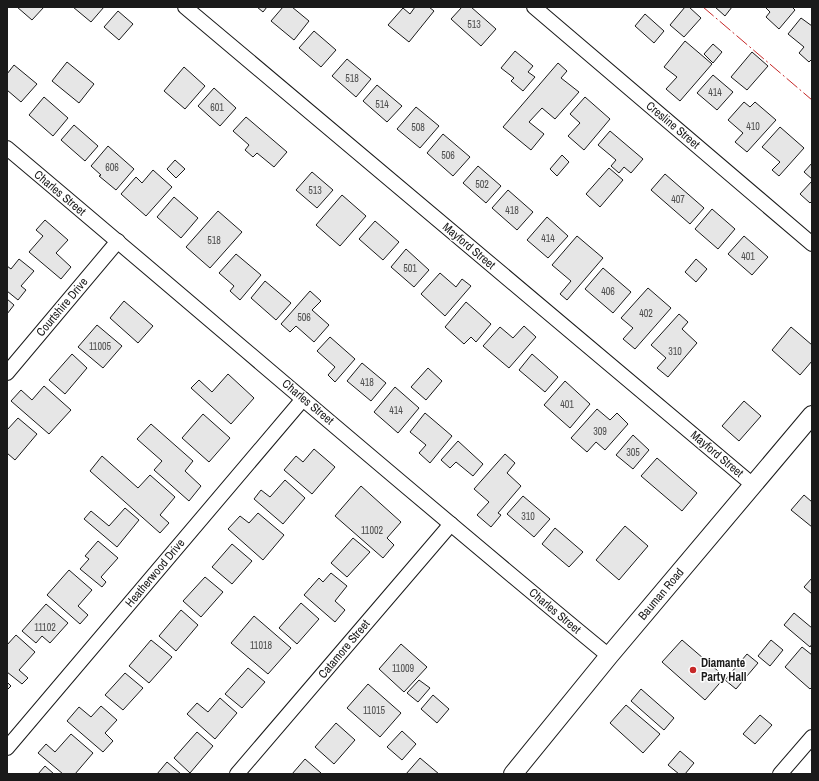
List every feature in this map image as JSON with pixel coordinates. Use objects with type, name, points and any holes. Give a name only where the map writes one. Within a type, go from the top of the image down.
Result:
[{"type":"street","name":"Mayford Street","points":[[185,7],[753,484]]},
{"type":"street","name":"Cresline Street","points":[[534,7],[812,244]]},
{"type":"street","name":"Charles Street","points":[[7,148],[609,656]]},
{"type":"street","name":"Courtshire Drive","points":[[7,373],[118,241]]},
{"type":"street","name":"Heatherwood Drive","points":[[7,748],[303,398]]},
{"type":"street","name":"Bauman Road","points":[[513,774],[609,656],[812,415]]},
{"type":"street","name":"Catamore Street","points":[[237,774],[451,524]]},
{"type":"street","points":[[780,774],[812,737]]},
{"type":"building","points":[[17,7],[44,7],[32,20]]},
{"type":"building","points":[[73,7],[104,7],[91,22]]},
{"type":"building","points":[[257,7],[267,7],[263,12]]},
{"type":"building","points":[[283,7],[292,7],[309,21],[294,40],[271,21]]},
{"type":"building","points":[[415,7],[429,7],[434,11],[409,42],[388,25],[403,8],[410,14]]},
{"type":"building","points":[[462,7],[471,7],[496,29],[481,46],[451,19]]},
{"type":"building","points":[[685,7],[689,7],[701,18],[684,37],[670,25]]},
{"type":"building","points":[[715,7],[732,7],[725,16]]},
{"type":"building","points":[[765,7],[792,7],[795,10],[779,29],[766,17],[770,12]]},
{"type":"building","points":[[118,11],[133,24],[119,40],[104,27]]},
{"type":"building","points":[[645,14],[664,31],[654,43],[635,26]]},
{"type":"building","points":[[801,18],[812,26],[812,59],[809,62],[799,53],[804,47],[788,34]]},
{"type":"building","points":[[314,31],[336,50],[321,67],[299,48]]},
{"type":"building","points":[[685,41],[712,64],[680,101],[666,89],[677,77],[664,67]]},
{"type":"building","points":[[713,44],[722,52],[713,63],[704,54]]},
{"type":"building","points":[[515,51],[533,66],[528,72],[535,77],[523,91],[511,81],[514,78],[501,68]]},
{"type":"building","points":[[752,52],[768,66],[747,90],[731,77]]},
{"type":"building","points":[[347,59],[371,79],[356,97],[332,76]]},
{"type":"building","points":[[67,62],[94,84],[79,103],[52,81]]},
{"type":"building","points":[[558,63],[567,71],[561,78],[579,92],[555,119],[542,108],[529,122],[544,134],[531,150],[503,127]]},
{"type":"building","points":[[14,65],[37,84],[21,102],[7,90],[7,74]]},
{"type":"building","points":[[184,67],[205,86],[185,109],[164,91]]},
{"type":"building","points":[[713,75],[733,92],[717,110],[697,93]]},
{"type":"building","points":[[377,85],[402,106],[387,122],[363,101]]},
{"type":"building","points":[[214,88],[236,108],[220,126],[198,106]]},
{"type":"building","points":[[44,97],[68,118],[53,136],[29,115]]},
{"type":"building","points":[[585,97],[610,119],[584,150],[568,136],[580,123],[570,114]]},
{"type":"building","points":[[744,102],[750,107],[755,102],[776,120],[747,152],[735,142],[743,133],[728,120]]},
{"type":"building","points":[[416,107],[439,126],[420,148],[397,129]]},
{"type":"building","points":[[246,117],[287,152],[274,167],[257,153],[253,157],[245,150],[249,145],[233,131]]},
{"type":"building","points":[[74,125],[98,146],[85,161],[61,140]]},
{"type":"building","points":[[780,127],[804,148],[779,176],[772,170],[780,162],[762,147]]},
{"type":"building","points":[[610,131],[643,159],[631,173],[624,167],[619,173],[611,166],[616,160],[598,145]]},
{"type":"building","points":[[443,134],[470,157],[453,176],[427,153]]},
{"type":"building","points":[[108,146],[134,169],[116,190],[99,176],[101,175],[91,166]]},
{"type":"building","points":[[562,155],[569,162],[557,176],[550,169]]},
{"type":"building","points":[[175,160],[185,169],[176,178],[167,169]]},
{"type":"building","points":[[812,163],[812,179],[804,172]]},
{"type":"building","points":[[478,166],[501,186],[486,203],[463,183]]},
{"type":"building","points":[[609,168],[623,180],[600,207],[586,194]]},
{"type":"building","points":[[153,170],[172,187],[146,216],[121,194],[136,177],[142,183]]},
{"type":"building","points":[[312,172],[333,190],[317,208],[296,190]]},
{"type":"building","points":[[665,174],[704,208],[690,224],[651,190]]},
{"type":"building","points":[[812,181],[812,201],[810,203],[800,194]]},
{"type":"building","points":[[508,190],[533,212],[517,230],[492,208]]},
{"type":"building","points":[[342,195],[366,216],[340,246],[316,225]]},
{"type":"building","points":[[174,197],[198,218],[181,238],[157,217]]},
{"type":"building","points":[[712,209],[735,229],[718,249],[695,229]]},
{"type":"building","points":[[218,211],[242,232],[210,268],[186,247]]},
{"type":"building","points":[[547,217],[568,236],[548,258],[527,240]]},
{"type":"building","points":[[45,220],[68,240],[56,253],[71,267],[61,279],[29,252],[43,236],[36,230]]},
{"type":"building","points":[[375,221],[399,242],[383,260],[359,239]]},
{"type":"building","points":[[577,236],[603,258],[567,300],[560,294],[571,281],[552,265]]},
{"type":"building","points":[[744,236],[768,257],[752,275],[728,254]]},
{"type":"building","points":[[406,249],[429,270],[414,287],[391,267]]},
{"type":"building","points":[[236,254],[261,275],[240,300],[230,291],[234,286],[219,273]]},
{"type":"building","points":[[19,259],[34,271],[21,286],[26,290],[18,300],[7,291],[7,266],[11,269]]},
{"type":"building","points":[[696,259],[707,269],[696,282],[685,272]]},
{"type":"building","points":[[603,268],[631,292],[613,313],[585,289]]},
{"type":"building","points":[[440,273],[456,287],[462,279],[471,286],[445,316],[421,294]]},
{"type":"building","points":[[265,281],[291,303],[276,320],[251,298]]},
{"type":"building","points":[[648,288],[671,308],[635,349],[623,339],[633,328],[621,318]]},
{"type":"building","points":[[310,291],[321,301],[312,310],[329,325],[314,342],[296,326],[290,332],[281,324]]},
{"type":"building","points":[[7,299],[14,305],[7,314]]},
{"type":"building","points":[[124,301],[153,326],[138,343],[110,318]]},
{"type":"building","points":[[466,302],[491,324],[476,342],[471,337],[464,344],[445,327]]},
{"type":"building","points":[[679,314],[688,322],[682,329],[697,343],[668,377],[657,368],[666,358],[651,345]]},
{"type":"building","points":[[97,325],[122,346],[103,368],[78,347]]},
{"type":"building","points":[[524,326],[536,337],[509,368],[483,346],[500,327],[513,338]]},
{"type":"building","points":[[791,327],[812,345],[812,361],[800,375],[772,350]]},
{"type":"building","points":[[330,337],[355,359],[335,382],[328,375],[335,367],[317,351]]},
{"type":"building","points":[[72,354],[87,368],[65,394],[49,380]]},
{"type":"building","points":[[532,354],[558,377],[545,392],[519,370]]},
{"type":"building","points":[[362,363],[386,383],[371,401],[347,381]]},
{"type":"building","points":[[428,368],[442,381],[426,400],[411,387]]},
{"type":"building","points":[[228,374],[254,398],[231,424],[191,388],[199,380],[212,392]]},
{"type":"building","points":[[565,381],[590,404],[570,428],[544,405]]},
{"type":"building","points":[[44,386],[71,410],[49,434],[11,401],[21,390],[32,400]]},
{"type":"building","points":[[395,387],[419,408],[398,433],[374,412]]},
{"type":"building","points":[[744,401],[761,416],[739,441],[722,426]]},
{"type":"building","points":[[597,409],[610,420],[617,413],[628,424],[605,450],[596,442],[587,452],[571,438]]},
{"type":"building","points":[[425,413],[452,436],[430,463],[419,453],[426,445],[410,432]]},
{"type":"building","points":[[203,414],[230,438],[209,462],[182,438]]},
{"type":"building","points":[[18,418],[37,434],[15,460],[7,453],[7,430]]},
{"type":"building","points":[[151,424],[193,461],[185,471],[201,486],[189,501],[154,470],[162,461],[137,439]]},
{"type":"building","points":[[633,435],[649,450],[633,469],[616,455]]},
{"type":"building","points":[[458,441],[483,464],[473,476],[456,462],[450,468],[441,460]]},
{"type":"building","points":[[314,449],[335,467],[312,494],[284,470],[296,456],[303,462]]},
{"type":"building","points":[[505,454],[515,463],[507,473],[521,486],[498,513],[501,515],[491,527],[477,515],[489,502],[474,489]]},
{"type":"building","points":[[102,456],[138,488],[150,475],[175,497],[160,515],[169,523],[160,533],[90,471]]},
{"type":"building","points":[[657,458],[697,493],[682,511],[641,476]]},
{"type":"building","points":[[285,480],[305,498],[283,524],[254,499],[261,490],[270,497]]},
{"type":"building","points":[[361,486],[401,522],[387,538],[394,545],[383,558],[335,516]]},
{"type":"building","points":[[804,495],[812,502],[812,527],[791,510]]},
{"type":"building","points":[[523,496],[550,519],[534,537],[507,514]]},
{"type":"building","points":[[125,508],[139,520],[117,547],[84,519],[91,511],[109,526]]},
{"type":"building","points":[[258,513],[284,535],[263,560],[228,529],[240,516],[249,523]]},
{"type":"building","points":[[625,526],[648,546],[619,580],[596,560]]},
{"type":"building","points":[[555,528],[583,552],[569,567],[542,544]]},
{"type":"building","points":[[353,538],[370,552],[347,577],[331,563]]},
{"type":"building","points":[[98,541],[118,558],[101,577],[106,582],[102,587],[80,569],[89,559],[85,556]]},
{"type":"building","points":[[232,544],[252,561],[232,584],[212,567]]},
{"type":"building","points":[[69,570],[92,590],[78,606],[88,615],[80,624],[47,595]]},
{"type":"building","points":[[331,573],[347,586],[335,601],[345,610],[335,622],[304,595],[319,578],[323,582]]},
{"type":"building","points":[[205,577],[223,592],[201,617],[183,601]]},
{"type":"building","points":[[812,578],[812,594],[804,587]]},
{"type":"building","points":[[301,603],[319,619],[297,644],[279,628]]},
{"type":"building","points":[[46,604],[68,623],[50,643],[42,636],[36,643],[22,631]]},
{"type":"building","points":[[181,610],[198,625],[176,651],[159,636]]},
{"type":"building","points":[[794,613],[812,628],[812,644],[810,647],[784,625]]},
{"type":"building","points":[[254,616],[291,648],[268,674],[231,643]]},
{"type":"building","points":[[16,635],[35,652],[19,670],[28,678],[22,684],[7,672],[7,645]]},
{"type":"building","points":[[151,640],[172,657],[149,683],[129,666]]},
{"type":"building","name":"Diamante Party Hall","points":[[682,640],[725,677],[705,700],[662,662]]},
{"type":"building","points":[[771,640],[783,650],[770,666],[758,656]]},
{"type":"building","points":[[401,644],[427,667],[404,692],[379,669]]},
{"type":"building","points":[[802,647],[812,655],[812,687],[810,689],[785,667]]},
{"type":"building","points":[[747,654],[758,663],[736,689],[725,680]]},
{"type":"building","points":[[248,668],[265,682],[242,708],[225,694]]},
{"type":"building","points":[[125,673],[143,688],[123,710],[105,695]]},
{"type":"building","points":[[419,680],[430,688],[418,702],[407,693]]},
{"type":"building","points":[[7,682],[11,686],[7,690]]},
{"type":"building","points":[[368,684],[401,713],[380,737],[347,708]]},
{"type":"building","points":[[641,689],[674,718],[664,730],[631,701]]},
{"type":"building","points":[[433,695],[449,709],[437,723],[421,709]]},
{"type":"building","points":[[220,698],[237,713],[215,739],[187,714],[197,703],[208,712]]},
{"type":"building","points":[[626,705],[660,734],[643,753],[610,723]]},
{"type":"building","points":[[101,706],[117,720],[105,733],[113,741],[103,752],[67,721],[79,707],[91,717]]},
{"type":"building","points":[[760,715],[772,725],[755,744],[743,734]]},
{"type":"building","points":[[336,723],[355,740],[334,764],[315,747]]},
{"type":"building","points":[[402,731],[416,744],[402,760],[387,747]]},
{"type":"building","points":[[197,732],[213,746],[190,773],[174,758]]},
{"type":"building","points":[[71,734],[93,753],[75,774],[63,774],[38,753],[46,744],[55,752]]},
{"type":"building","points":[[680,751],[694,763],[685,774],[679,774],[668,765]]},
{"type":"building","points":[[420,758],[439,774],[406,774]]},
{"type":"building","points":[[305,759],[321,773],[292,774]]},
{"type":"building","points":[[167,762],[181,774],[157,774]]},
{"type":"building","points":[[45,766],[54,774],[38,774]]},
{"type":"power","points":[[703,7],[812,100]]},
{"type":"place","name":"Diamante Party Hall","points":[[693,670]]}]
